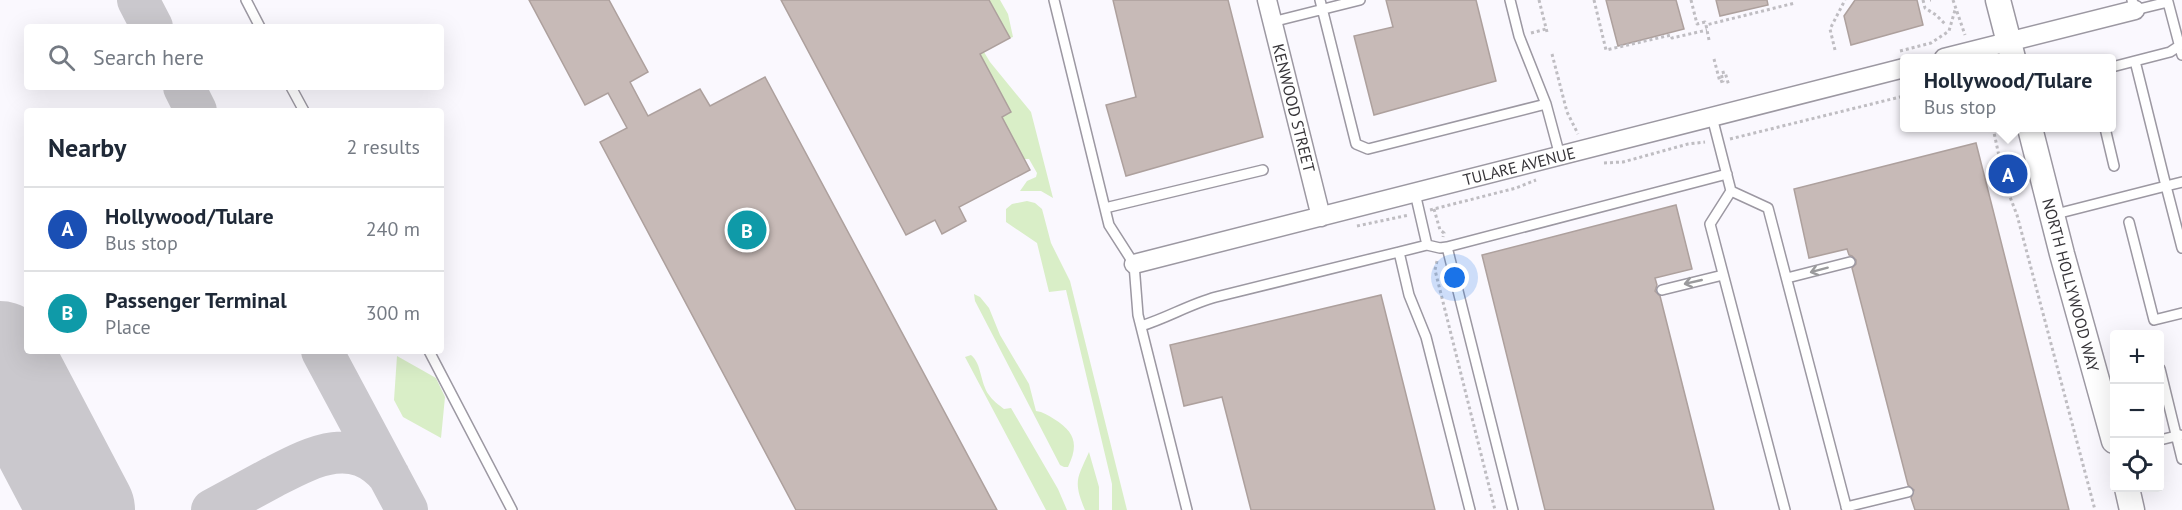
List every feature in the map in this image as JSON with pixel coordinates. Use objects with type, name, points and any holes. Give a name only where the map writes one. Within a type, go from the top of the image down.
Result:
[{"type":"main road","points":[[1998,0],[2011,50]]},
{"type":"main road","name":"NORTH HOLLYWOOD WAY","points":[[2031,132],[2114,438]]},
{"type":"main road","points":[[2128,492],[2132,510]]},
{"type":"street","name":"KENWOOD STREET","points":[[1267,0],[1321,217]]},
{"type":"street","points":[[1978,54],[2011,50],[2141,4]]},
{"type":"street","name":"TULARE AVENUE","points":[[1134,264],[1900,70]]},
{"type":"lane","points":[[246,0],[258,24]]},
{"type":"lane","points":[[1054,0],[1109,225],[1134,264],[1141,326],[1187,510]]},
{"type":"lane","points":[[1272,22],[1321,5],[1360,0]]},
{"type":"lane","points":[[1510,0],[1519,36],[1546,104],[1560,156]]},
{"type":"lane","points":[[2141,4],[2171,1],[2182,55]]},
{"type":"lane","points":[[1321,5],[1356,144],[1368,149],[1546,104]]},
{"type":"lane","points":[[2116,66],[2170,52],[2181,44]]},
{"type":"lane","points":[[2135,61],[2182,248]]},
{"type":"lane","points":[[293,90],[302,108]]},
{"type":"lane","points":[[1712,117],[1731,191],[1710,224],[1785,510]]},
{"type":"lane","points":[[2105,132],[2114,166]]},
{"type":"lane","points":[[1105,208],[1263,170]]},
{"type":"lane","points":[[1141,326],[1167,317],[1197,302],[1216,297],[1427,245],[1444,248],[1727,174]]},
{"type":"lane","points":[[2052,215],[2182,182]]},
{"type":"lane","points":[[1731,191],[1768,208],[1847,508],[1908,492]]},
{"type":"lane","points":[[1414,193],[1427,245]]},
{"type":"lane","points":[[2129,222],[2154,320],[2182,314]]},
{"type":"lane","points":[[1444,248],[1513,510]]},
{"type":"lane","points":[[1398,252],[1409,295],[1426,338],[1470,510]]},
{"type":"lane","points":[[1787,278],[1850,262]]},
{"type":"lane","points":[[1662,290],[1723,275]]},
{"type":"lane","points":[[431,354],[512,510]]},
{"type":"lane","points":[[2164,383],[2179,436],[2182,459]]},
{"type":"lane","points":[[2164,439],[2179,436]]},
{"type":"path","points":[[1527,34],[1547,31],[1539,0]]},
{"type":"path","points":[[1594,0],[1606,50],[1671,35],[1672,38],[1795,3]]},
{"type":"path","points":[[1691,0],[1697,24],[1705,22],[1709,40]]},
{"type":"path","points":[[1778,0],[1779,7]]},
{"type":"path","points":[[1835,50],[1830,29],[1845,0]]},
{"type":"path","points":[[1923,0],[1925,8],[1946,25]]},
{"type":"path","points":[[1949,32],[1955,10],[1953,0]]},
{"type":"path","points":[[1552,54],[1567,112],[1579,138]]},
{"type":"path","points":[[1714,59],[1719,81],[1723,81],[1721,73],[1725,72],[1729,86]]},
{"type":"path","points":[[1597,165],[1623,162],[1688,144],[1738,138],[1900,97]]},
{"type":"path","points":[[1994,132],[2005,184],[2017,215],[2096,510]]},
{"type":"path","points":[[1357,226],[1419,213],[1516,188],[1538,180]]},
{"type":"path","points":[[1434,209],[1440,230],[1444,233],[1444,248],[1435,270],[1495,510]]},
{"type":"green space","points":[[989,0],[1000,0],[1008,14],[1013,37],[1010,38]]},
{"type":"green space","points":[[984,52],[1031,112],[1053,198],[1041,191],[1020,191],[1027,181],[1036,177],[1037,173],[1029,159],[1024,159],[1002,117],[1011,112],[980,54]]},
{"type":"green space","points":[[1027,201],[1035,203],[1042,209],[1051,243],[1070,281],[1127,510],[1112,510],[1112,484],[1066,290],[1049,292],[1037,243],[1006,222],[1006,209],[1012,204]]},
{"type":"green space","points":[[974,294],[980,297],[989,308],[1000,335],[1029,384],[1036,411],[1054,419],[1071,434],[1074,445],[1068,467],[1060,465],[975,301]]},
{"type":"green space","points":[[971,355],[977,363],[990,397],[1004,409],[1011,408],[1058,489],[1067,510],[1046,510],[965,357]]},
{"type":"green space","points":[[397,356],[436,378],[445,397],[441,438],[403,417],[394,400]]},
{"type":"green space","points":[[1089,452],[1099,487],[1099,510],[1085,510],[1079,492],[1079,475]]},
{"type":"building","points":[[529,0],[609,0],[648,72],[630,82],[648,116],[700,89],[710,106],[765,77],[997,510],[796,510],[600,142],[627,128],[608,93],[585,105]]},
{"type":"building","points":[[781,0],[989,0],[1010,38],[980,54],[1011,112],[1002,117],[1030,170],[959,207],[966,221],[942,234],[935,220],[906,235]]},
{"type":"building","points":[[1113,0],[1228,0],[1263,137],[1126,176],[1106,105],[1136,97]]},
{"type":"building","points":[[1386,0],[1476,0],[1496,81],[1374,115],[1354,36],[1393,27]]},
{"type":"building","points":[[1606,0],[1676,0],[1684,29],[1618,46]]},
{"type":"building","points":[[1716,0],[1767,0],[1768,5],[1720,16]]},
{"type":"building","points":[[1855,0],[1917,0],[1923,25],[1851,45],[1844,16]]},
{"type":"building","points":[[1976,143],[2069,510],[1915,510],[1911,498],[1914,490],[1908,485],[1852,268],[1856,260],[1849,255],[1847,249],[1809,258],[1794,189]]},
{"type":"building","points":[[1676,205],[1692,269],[1655,278],[1657,285],[1655,291],[1660,296],[1714,510],[1545,510],[1482,255]]},
{"type":"building","points":[[1381,295],[1435,510],[1251,510],[1222,397],[1184,406],[1170,345]]},
{"type":"taxiway","points":[[138,0],[150,24]]},
{"type":"taxiway","points":[[186,90],[194,108]]},
{"type":"taxiway","points":[[324,354],[407,510]]},
{"type":"taxiway","points":[[212,510],[288,469],[332,453],[361,456],[375,463],[389,476]]},
{"type":"taxiway","points":[[63,474],[97,510]]},
{"type":"runway","points":[[0,354],[82,510]]},
{"type":"place","name":"Hollywood/Tulare","points":[[2008,174]]},
{"type":"place","name":"Passenger Terminal","points":[[747,230]]}]
